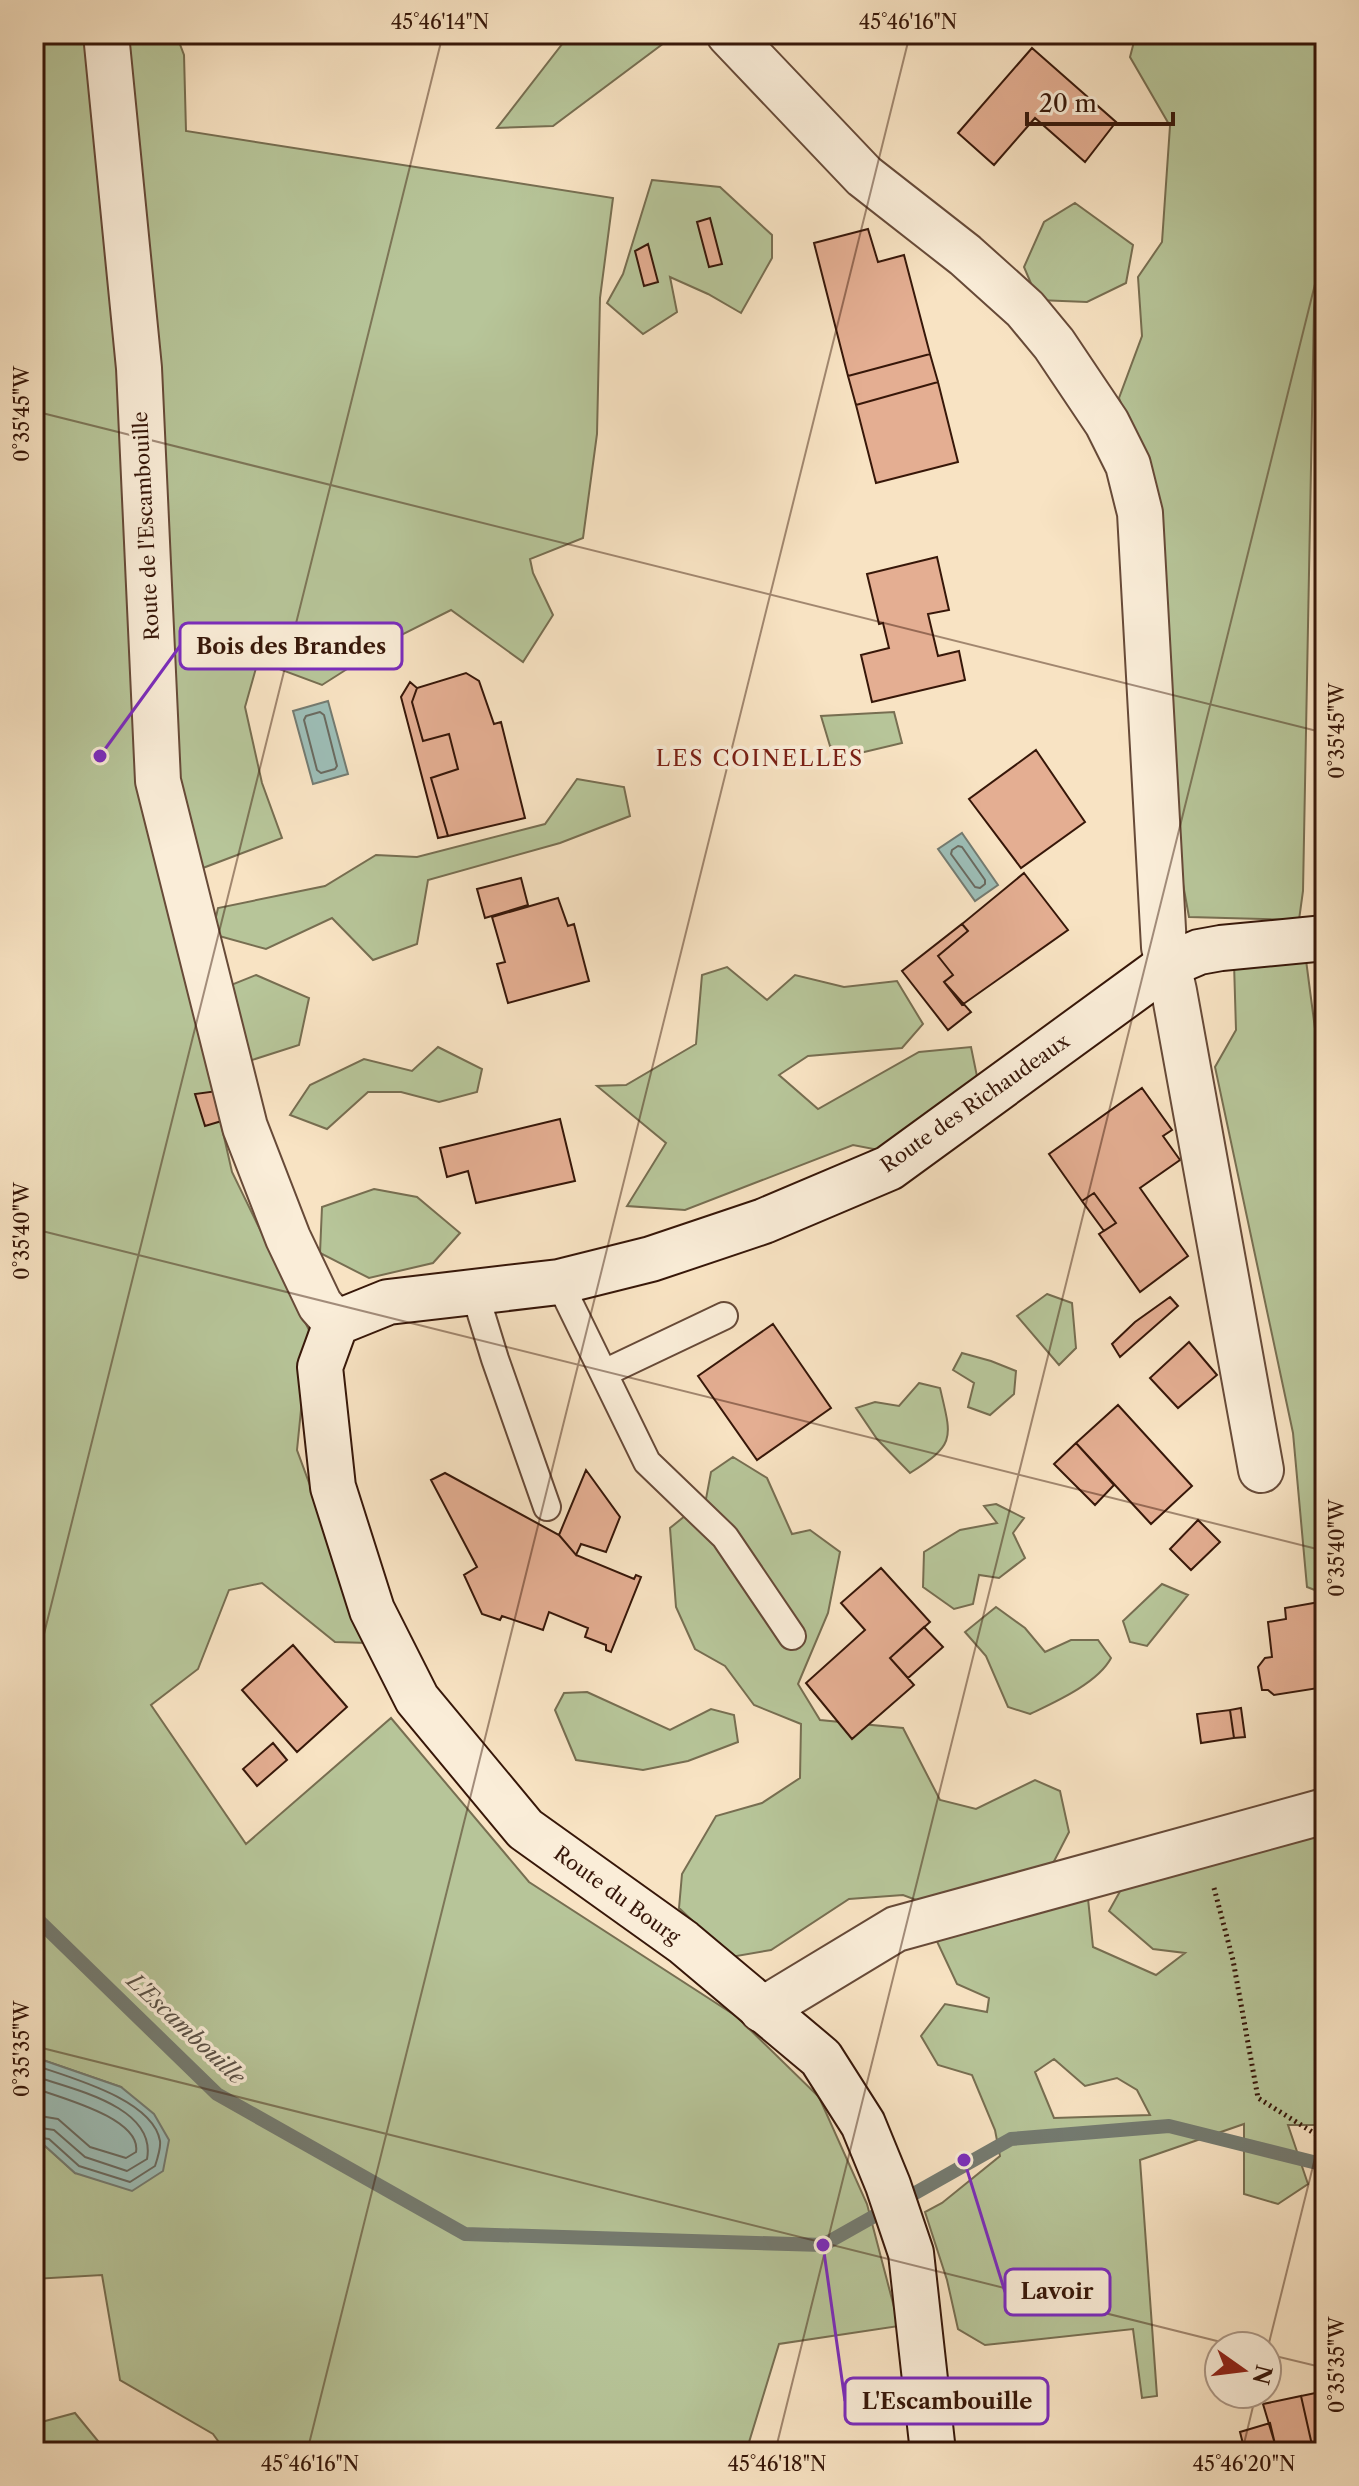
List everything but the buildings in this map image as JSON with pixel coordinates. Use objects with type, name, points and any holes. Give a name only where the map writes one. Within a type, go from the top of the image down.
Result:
[{"type":"street","name":"Route de l'Escambouille","points":[[106,34],[139,368],[158,781],[245,1127],[288,1238],[320,1305],[336,1323]]},
{"type":"street","points":[[729,34],[864,176],[965,255],[1025,309],[1054,344],[1107,423],[1128,465],[1140,513],[1166,966],[1174,991],[1261,1470]]},
{"type":"street","name":"Route des Richaudeaux","points":[[336,1323],[388,1302],[559,1282],[651,1259],[764,1221],[889,1168],[1166,966],[1199,952],[1221,948],[1325,938]]},
{"type":"street","name":"Route du Bourg","points":[[336,1323],[320,1367],[333,1487],[372,1610],[417,1699],[525,1829],[683,1942],[821,2058],[863,2124],[911,2253],[933,2449]]},
{"type":"street","points":[[762,2010],[896,1929],[1325,1811]]},
{"type":"lane","points":[[559,1282],[647,1462],[725,1537],[792,1636]]},
{"type":"lane","points":[[475,1294],[547,1507]]},
{"type":"lane","points":[[604,1373],[724,1316]]},
{"type":"path","points":[[1203,1844],[1233,1960],[1258,2098],[1325,2140]]},
{"type":"green space","points":[[34,34],[176,34],[184,55],[186,131],[613,198],[600,298],[597,434],[583,538],[530,559],[533,573],[553,615],[523,662],[451,610],[399,636],[322,685],[258,661],[245,707],[262,783],[282,838],[166,882],[232,1172],[309,1330],[297,1450],[368,1643],[335,1642],[262,1583],[229,1590],[198,1669],[151,1705],[246,1844],[391,1718],[529,1882],[736,2016],[819,2097],[867,2204],[899,2326],[779,2344],[746,2452],[226,2452],[213,2434],[120,2380],[102,2275],[34,2279],[34,2145],[44,2145],[75,2173],[121,2087],[34,2057]]},
{"type":"green space","points":[[570,34],[676,34],[553,126],[497,128]]},
{"type":"green space","points":[[1136,34],[1325,34],[1325,195],[1314,308],[1303,891],[1299,920],[1189,917],[1168,802],[1159,504],[1119,398],[1142,336],[1138,277],[1162,242],[1170,126],[1130,57]]},
{"type":"green space","points":[[652,180],[720,187],[772,235],[772,258],[741,313],[670,277],[677,312],[643,334],[607,303],[623,274]]},
{"type":"green space","points":[[1075,203],[1133,245],[1126,283],[1087,302],[1038,300],[1024,267],[1044,222]]},
{"type":"green space","points":[[894,712],[902,743],[856,754],[830,746],[821,716]]},
{"type":"green space","points":[[577,779],[624,787],[630,816],[560,843],[428,880],[417,944],[373,960],[332,918],[266,949],[212,934],[218,908],[325,886],[376,855],[417,857],[545,824]]},
{"type":"green space","points":[[1306,960],[1325,1105],[1325,1594],[1307,1587],[1293,1433],[1215,1067],[1236,1030],[1234,963]]},
{"type":"green space","points":[[727,967],[767,1000],[795,975],[844,987],[897,981],[923,1024],[902,1048],[808,1056],[779,1075],[818,1109],[919,1052],[971,1047],[980,1091],[889,1152],[853,1145],[685,1210],[627,1206],[666,1143],[597,1086],[626,1085],[696,1044],[702,975]]},
{"type":"green space","points":[[256,975],[309,998],[299,1045],[249,1061],[221,989]]},
{"type":"green space","points":[[438,1047],[482,1069],[477,1092],[439,1102],[401,1092],[368,1092],[327,1129],[290,1115],[310,1085],[364,1059],[412,1071]]},
{"type":"green space","points":[[374,1189],[417,1197],[460,1233],[433,1263],[369,1278],[320,1253],[322,1207]]},
{"type":"green space","points":[[1047,1294],[1072,1303],[1076,1348],[1059,1365],[1017,1316]]},
{"type":"green space","points":[[962,1353],[1016,1371],[1014,1394],[990,1415],[968,1407],[974,1383],[953,1370]]},
{"type":"green space","points":[[919,1383],[940,1388],[948,1430],[947,1439],[936,1455],[910,1473],[877,1439],[856,1408],[875,1402],[899,1406]]},
{"type":"green space","points":[[733,1457],[767,1478],[792,1534],[810,1530],[840,1552],[828,1613],[798,1684],[820,1720],[903,1728],[940,1800],[976,1809],[1035,1780],[1060,1791],[1069,1832],[1049,1871],[1087,1889],[1093,1947],[1156,1975],[1185,1953],[1153,1949],[1109,1911],[1128,1877],[1325,1828],[1325,2125],[1288,2125],[1308,2184],[1278,2204],[1244,2194],[1244,2124],[1140,2160],[1157,2396],[1142,2398],[1133,2329],[985,2345],[958,2329],[947,2280],[925,2212],[942,2203],[1000,2156],[995,2130],[972,2075],[938,2065],[921,2036],[945,2004],[987,2012],[989,1998],[957,1984],[933,1933],[927,1904],[903,1895],[849,1899],[771,1950],[731,1957],[679,1908],[682,1874],[716,1816],[762,1803],[800,1778],[801,1724],[754,1705],[725,1666],[695,1649],[676,1607],[670,1528],[706,1499],[711,1472]],"holes":[[[1054,2059],[1085,2086],[1117,2078],[1137,2090],[1150,2115],[1054,2118],[1035,2072]]]},
{"type":"green space","points":[[996,1504],[1024,1518],[1013,1533],[1025,1558],[999,1578],[979,1575],[973,1604],[954,1609],[923,1587],[924,1552],[960,1530],[997,1523],[984,1506]]},
{"type":"green space","points":[[1162,1584],[1188,1595],[1147,1646],[1130,1642],[1123,1621]]},
{"type":"green space","points":[[996,1607],[1025,1628],[1045,1652],[1071,1640],[1098,1640],[1111,1658],[1086,1684],[1030,1714],[1008,1707],[986,1656],[965,1632]]},
{"type":"green space","points":[[587,1692],[670,1730],[711,1709],[734,1715],[738,1742],[688,1761],[643,1770],[576,1760],[555,1710],[564,1693]]},
{"type":"green space","points":[[75,2413],[107,2452],[34,2452],[34,2424]]},
{"type":"water","points":[[328,701],[348,774],[313,784],[293,711]]},
{"type":"water","points":[[962,833],[998,885],[975,901],[938,849]]},
{"type":"water","points":[[34,2057],[121,2087],[154,2114],[169,2140],[163,2171],[132,2191],[75,2173],[44,2145],[34,2145]]},
{"type":"waterway","name":"L'Escambouille","points":[[34,1916],[217,2094],[465,2234],[823,2245],[1011,2139],[1169,2126],[1325,2165]]},
{"type":"railway","points":[[1325,496],[1325,719]]},
{"type":"place","name":"Bois des Brandes","points":[[100,756]]},
{"type":"place","name":"Lavoir","points":[[964,2160]]},
{"type":"place","name":"L'Escambouille","points":[[823,2245]]},
{"type":"district","name":"LES COINELLES","points":[[760,758]]}]
